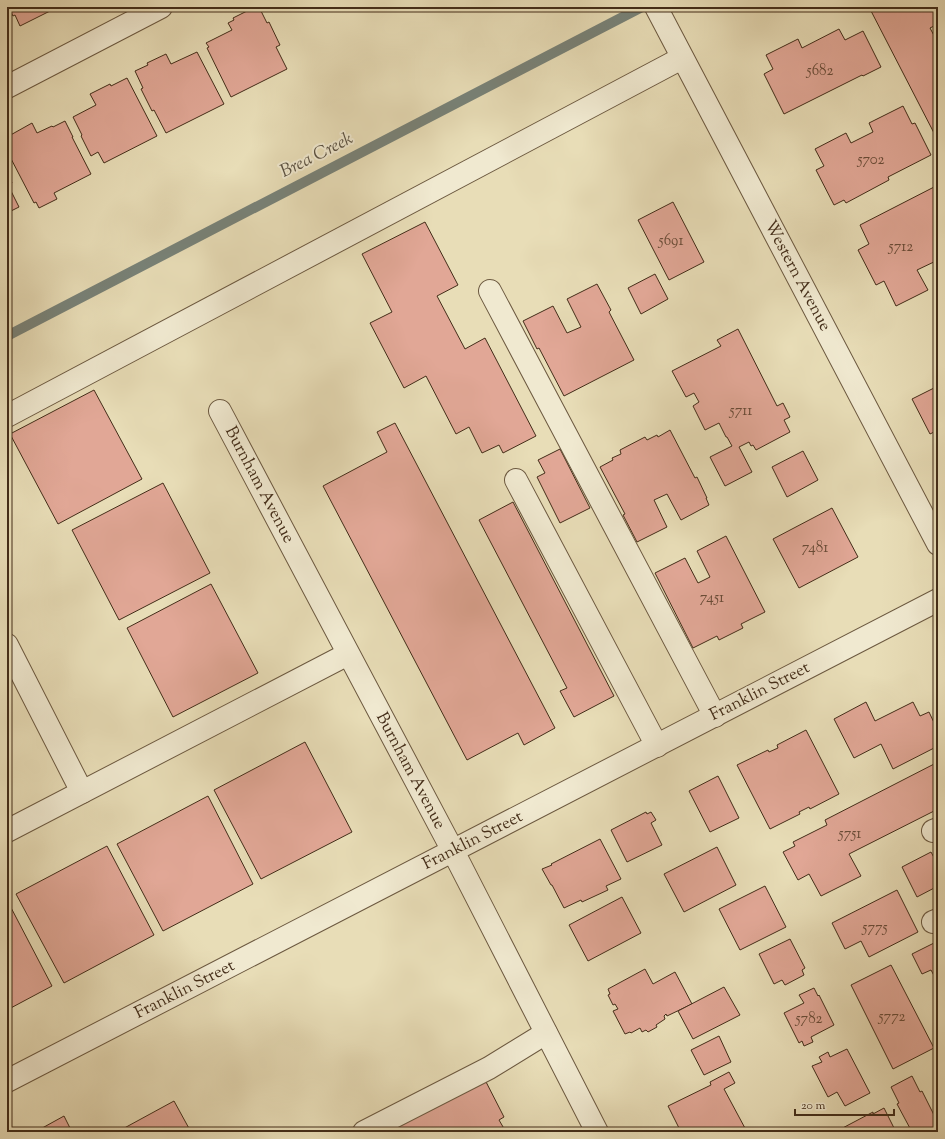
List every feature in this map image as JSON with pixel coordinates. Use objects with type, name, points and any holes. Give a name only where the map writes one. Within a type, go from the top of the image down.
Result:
[{"type":"street","points":[[7,87],[161,7]]},
{"type":"street","name":"Western Avenue","points":[[656,7],[938,544]]},
{"type":"street","points":[[7,416],[682,58]]},
{"type":"street","points":[[490,291],[715,716]]},
{"type":"street","name":"Burnham Avenue","points":[[220,411],[453,851],[597,1132]]},
{"type":"street","points":[[516,480],[656,746]]},
{"type":"street","name":"Franklin Street","points":[[7,1081],[938,600]]},
{"type":"street","points":[[7,645],[82,792]]},
{"type":"street","points":[[7,831],[348,654]]},
{"type":"street","points":[[364,1132],[489,1068],[546,1033]]},
{"type":"building","points":[[8,7],[58,7],[20,26],[15,15],[13,16]]},
{"type":"building","points":[[259,7],[267,23],[269,22],[280,45],[276,47],[287,69],[231,97],[206,43],[232,30],[228,23],[234,20],[233,18],[253,8],[254,10]]},
{"type":"building","points":[[873,7],[938,7],[938,24],[930,28],[938,43],[938,132],[934,133],[870,9]]},
{"type":"building","points":[[839,29],[845,40],[863,31],[881,67],[784,114],[764,74],[773,69],[766,55],[798,39],[802,48]]},
{"type":"building","points":[[197,52],[224,104],[166,133],[154,110],[152,111],[141,89],[143,88],[135,71],[148,65],[147,63],[166,54],[171,64]]},
{"type":"building","points":[[127,78],[157,136],[104,163],[98,152],[91,156],[73,117],[96,105],[90,94],[110,84],[111,86]]},
{"type":"building","points":[[903,106],[912,124],[915,123],[931,155],[888,177],[889,180],[846,203],[844,200],[834,205],[816,170],[824,166],[815,149],[846,133],[851,143],[873,132],[869,123]]},
{"type":"building","points":[[65,121],[91,174],[54,193],[57,199],[39,208],[36,202],[34,203],[7,151],[7,137],[32,123],[37,133]]},
{"type":"building","points":[[7,172],[12,183],[8,185],[19,207],[7,213]]},
{"type":"building","points":[[936,186],[938,187],[938,260],[917,270],[928,290],[896,306],[884,281],[876,285],[858,250],[869,244],[860,225]]},
{"type":"building","points":[[673,202],[704,262],[669,280],[638,220]]},
{"type":"building","points":[[425,222],[458,285],[437,296],[465,349],[485,338],[536,436],[503,453],[499,445],[482,453],[469,427],[456,434],[426,376],[404,388],[370,323],[392,312],[362,254]]},
{"type":"building","points":[[655,274],[668,299],[641,314],[628,288]]},
{"type":"building","points":[[597,284],[611,310],[609,312],[634,360],[564,396],[523,321],[553,306],[567,333],[581,327],[567,299]]},
{"type":"building","points":[[738,329],[777,406],[783,403],[790,417],[784,420],[790,432],[756,450],[749,442],[739,447],[752,472],[725,486],[710,457],[732,446],[719,423],[705,430],[693,406],[699,402],[694,393],[686,397],[672,371],[721,346],[717,340]]},
{"type":"building","points":[[938,386],[938,430],[930,434],[912,399]]},
{"type":"building","points":[[94,390],[142,479],[58,524],[10,434]]},
{"type":"building","points":[[395,423],[555,728],[524,745],[518,733],[467,760],[323,486],[387,452],[377,432]]},
{"type":"building","points":[[670,430],[695,478],[697,477],[709,505],[681,520],[667,494],[654,500],[667,527],[637,542],[623,515],[625,514],[600,467],[613,460],[612,458],[621,454],[620,450],[645,437],[647,440],[657,435],[658,437]]},
{"type":"building","points":[[560,449],[590,508],[560,523],[537,477],[545,473],[538,460]]},
{"type":"building","points":[[803,451],[818,480],[787,497],[772,467]]},
{"type":"building","points":[[163,483],[210,573],[119,620],[72,530]]},
{"type":"building","points":[[513,502],[614,696],[574,717],[560,691],[567,688],[479,520]]},
{"type":"building","points":[[832,508],[858,557],[799,588],[773,539]]},
{"type":"building","points":[[726,536],[765,612],[741,624],[743,628],[719,640],[717,636],[693,648],[655,573],[685,558],[698,583],[710,577],[697,551]]},
{"type":"building","points":[[211,584],[258,673],[173,717],[127,628]]},
{"type":"building","points":[[866,702],[875,721],[913,702],[920,716],[929,712],[938,731],[938,746],[893,769],[881,744],[854,758],[834,719]]},
{"type":"building","points":[[806,730],[839,794],[810,809],[809,807],[799,812],[800,814],[770,829],[737,765],[768,750],[769,752],[778,748],[777,745]]},
{"type":"building","points":[[305,742],[352,832],[261,879],[214,790]]},
{"type":"building","points":[[938,762],[938,809],[849,854],[861,876],[821,896],[809,874],[798,880],[783,852],[795,846],[793,842],[827,825],[825,820]]},
{"type":"building","points":[[718,776],[739,818],[710,832],[689,791]]},
{"type":"building","points":[[208,796],[253,884],[163,931],[117,844]]},
{"type":"building","points":[[646,812],[647,814],[651,812],[656,820],[651,823],[662,845],[627,862],[611,830]]},
{"type":"building","points":[[600,839],[621,879],[606,886],[608,890],[582,902],[581,900],[564,908],[542,869]]},
{"type":"building","points":[[107,846],[154,935],[64,983],[16,894]]},
{"type":"building","points":[[717,847],[736,885],[684,912],[664,874]]},
{"type":"building","points":[[931,852],[938,865],[938,886],[917,897],[902,867]]},
{"type":"building","points":[[765,886],[786,927],[740,950],[719,909]]},
{"type":"building","points":[[897,890],[918,932],[869,957],[861,941],[845,949],[832,923]]},
{"type":"building","points":[[622,897],[641,933],[588,961],[569,925]]},
{"type":"building","points":[[7,900],[52,986],[7,1010]]},
{"type":"building","points":[[790,939],[805,968],[802,970],[804,975],[785,985],[782,980],[774,984],[759,954]]},
{"type":"building","points":[[938,941],[938,983],[931,970],[922,974],[912,954]]},
{"type":"building","points":[[891,965],[934,1048],[893,1069],[851,985]]},
{"type":"building","points":[[645,969],[653,984],[675,972],[692,1004],[667,1016],[666,1014],[664,1016],[665,1019],[656,1025],[657,1027],[648,1032],[646,1030],[642,1032],[640,1028],[631,1033],[625,1034],[613,1011],[618,1009],[615,1004],[613,1005],[608,995],[610,994],[608,989]]},
{"type":"building","points":[[724,987],[740,1015],[693,1039],[678,1011]]},
{"type":"building","points":[[814,988],[834,1025],[811,1037],[813,1042],[804,1046],[802,1041],[799,1043],[784,1013],[804,1003],[799,995]]},
{"type":"building","points":[[719,1036],[731,1062],[704,1075],[691,1050]]},
{"type":"building","points":[[847,1049],[870,1093],[845,1106],[837,1092],[828,1097],[812,1066],[822,1062],[819,1057],[828,1052],[830,1057]]},
{"type":"building","points":[[729,1072],[735,1083],[724,1089],[746,1130],[742,1132],[681,1132],[668,1106],[711,1085],[710,1082]]},
{"type":"building","points":[[483,1076],[504,1117],[499,1120],[506,1132],[375,1132]]},
{"type":"building","points":[[912,1076],[920,1092],[922,1091],[938,1123],[938,1132],[912,1132],[897,1104],[899,1103],[891,1087]]},
{"type":"building","points":[[174,1101],[191,1132],[117,1132]]},
{"type":"building","points":[[884,1108],[896,1132],[835,1132],[873,1112],[873,1114]]},
{"type":"building","points":[[64,1116],[72,1132],[35,1132]]},
{"type":"waterway","name":"Brea Creek","points":[[7,336],[642,7]]}]
